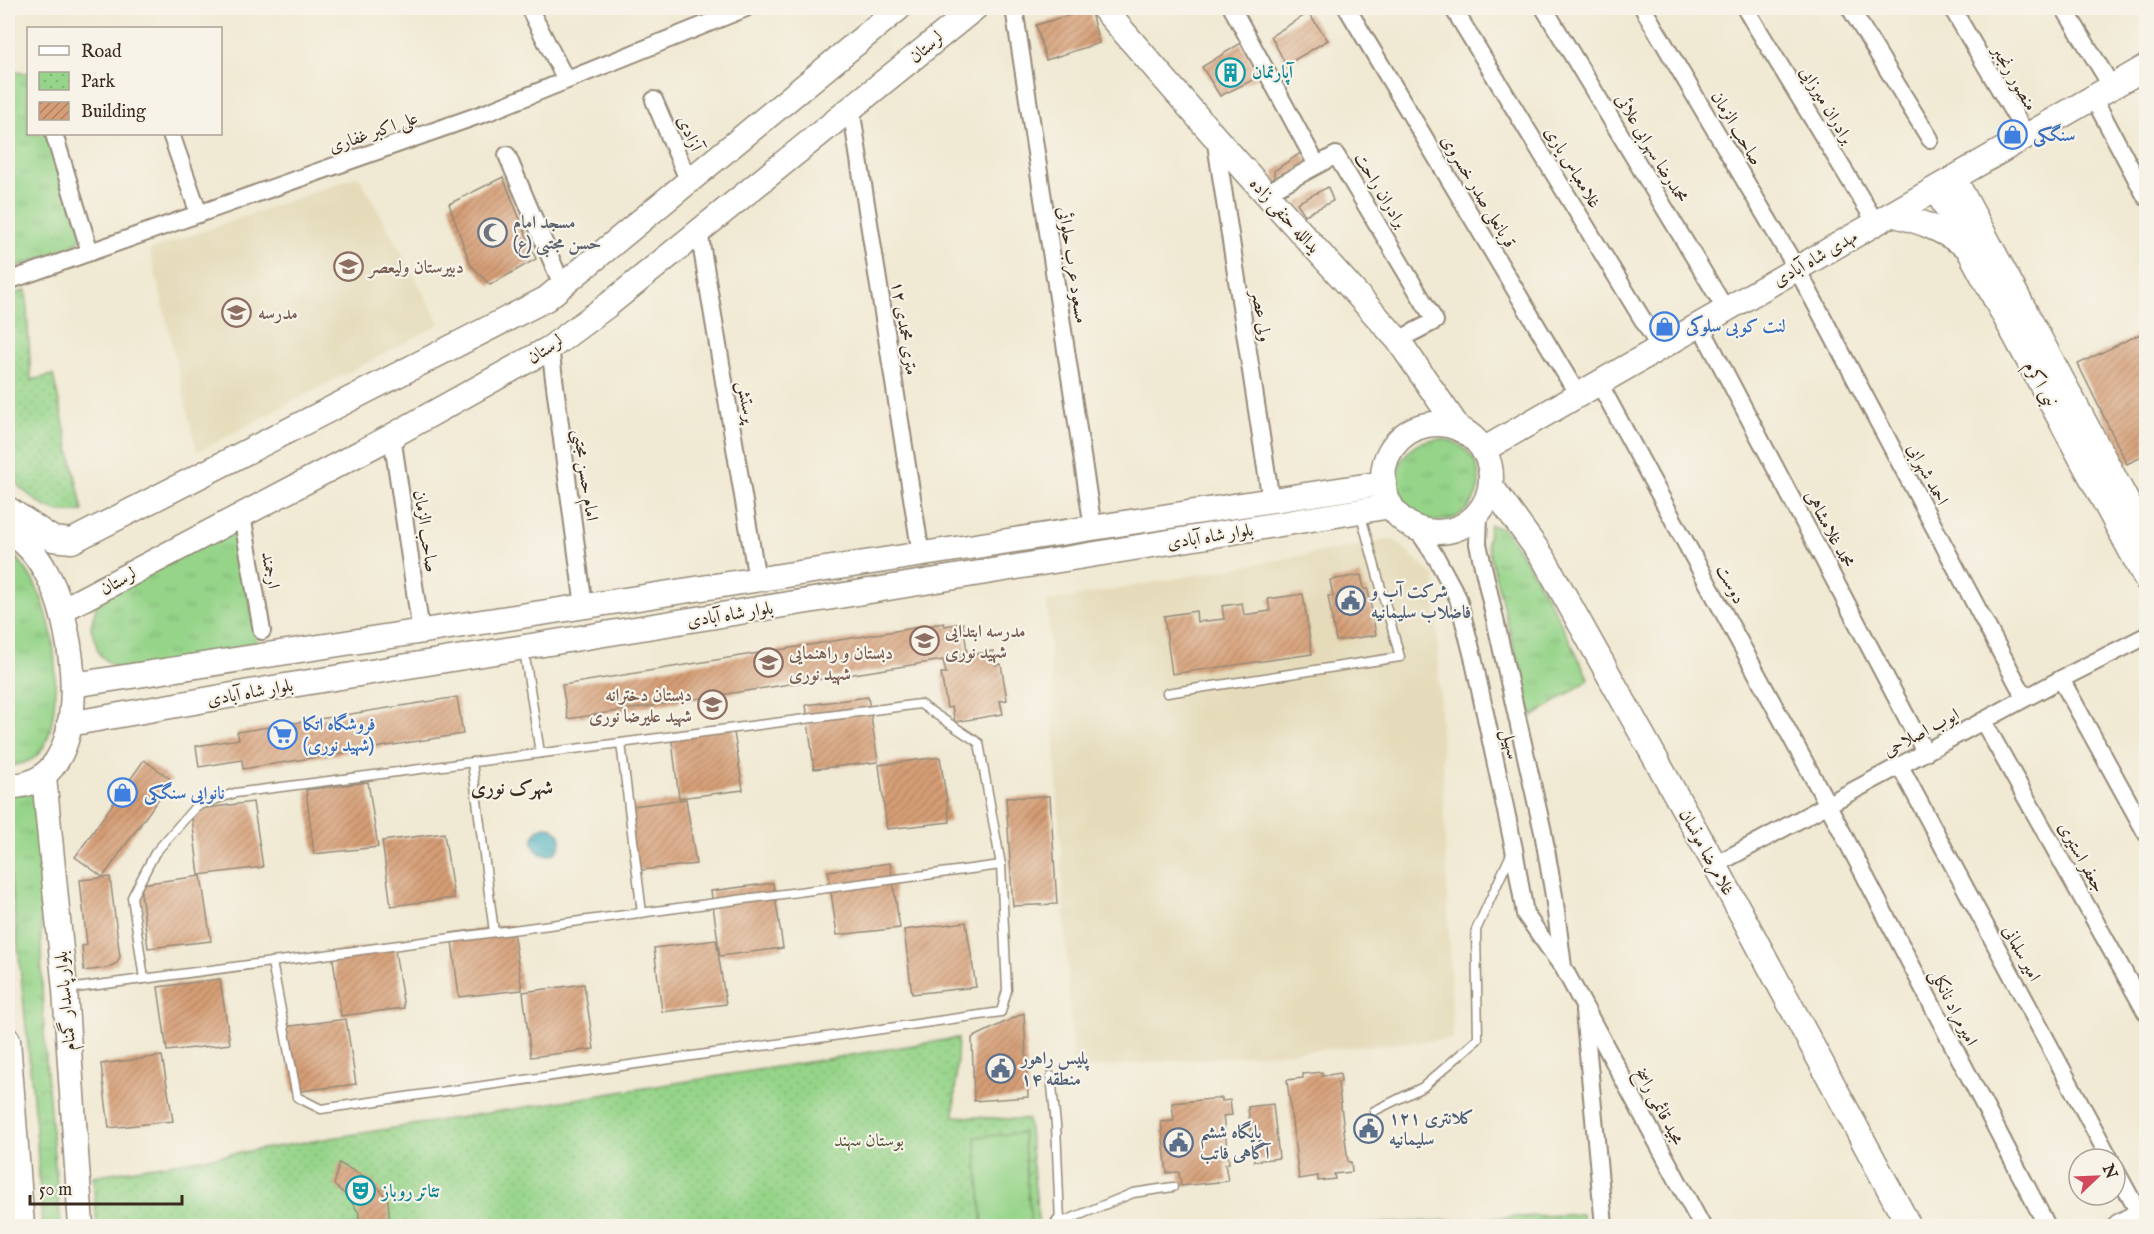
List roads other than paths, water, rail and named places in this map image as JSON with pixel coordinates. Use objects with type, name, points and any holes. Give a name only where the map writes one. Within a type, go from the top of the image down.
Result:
[{"type":"main road","points":[[8,509],[53,539],[72,542],[546,298],[899,8]]},
{"type":"main road","name":"لرستان","points":[[62,610],[392,436],[550,348],[608,305],[975,8]]},
{"type":"main road","name":"یدالله حنفی زاده","points":[[1103,8],[1398,340],[1460,429]]},
{"type":"main road","name":"مهدی شاه آبادی","points":[[1483,450],[2146,67]]},
{"type":"main road","name":"نبی اکرم","points":[[1945,183],[1967,246],[2146,579]]},
{"type":"main road","name":"نبی اکرم","points":[[1945,183],[2146,537]]},
{"type":"main road","points":[[1883,219],[1931,225],[1967,246]]},
{"type":"main road","points":[[1443,424],[1460,429],[1473,438],[1483,450],[1490,467],[1491,486],[1487,501],[1479,514],[1466,525],[1450,531],[1433,533],[1417,529],[1402,520],[1387,495],[1383,473],[1388,456],[1397,442],[1410,431],[1426,425],[1443,424]]},
{"type":"main road","name":"غلامرضا مونسان","points":[[1491,486],[1545,560],[1715,866],[1909,1227]]},
{"type":"main road","name":"بلوار شاه آبادی","points":[[73,685],[1271,501],[1387,495]]},
{"type":"main road","name":"بلوار شاه آبادی","points":[[69,724],[1360,511],[1387,495]]},
{"type":"main road","points":[[8,531],[36,556],[48,575],[62,610],[72,657],[73,685],[69,724],[53,765],[44,777],[30,784],[8,786]]},
{"type":"main road","name":"بلوار پاسدار گمنام","points":[[44,777],[65,990],[81,1227]]},
{"type":"main road","points":[[8,1050],[10,1106],[22,1227]]},
{"type":"street","points":[[529,8],[566,80]]},
{"type":"street","name":"علی اکبر غفاری","points":[[8,281],[488,112],[746,8]]},
{"type":"street","name":"مسعود عرب حلوائی","points":[[1014,8],[1093,528]]},
{"type":"street","points":[[1232,8],[1317,165],[1266,193]]},
{"type":"street","name":"قربانعلی صدر خسروی","points":[[1347,8],[1578,395]]},
{"type":"street","name":"غلامعباس یاری","points":[[1453,8],[1660,348]]},
{"type":"street","name":"محمدرضا سهرابی علائی","points":[[1544,8],[1726,310]]},
{"type":"street","name":"صاحب الزمان","points":[[1643,8],[1797,269]]},
{"type":"street","name":"برادران میرزایی","points":[[1745,8],[1883,219]]},
{"type":"street","points":[[1850,8],[1930,139]]},
{"type":"street","name":"منصور رنجبر","points":[[1952,8],[2027,136]]},
{"type":"street","points":[[2064,8],[2103,92],[2146,197]]},
{"type":"street","name":"آزادی","points":[[654,100],[689,182]]},
{"type":"street","name":"۱۲ متری محمدی","points":[[851,108],[921,555]]},
{"type":"street","points":[[54,135],[90,252]]},
{"type":"street","points":[[171,135],[199,214]]},
{"type":"street","name":"ولی عصر","points":[[1215,136],[1271,501]]},
{"type":"street","points":[[507,154],[562,285]]},
{"type":"street","name":"برادران راحت","points":[[1317,165],[1336,154],[1436,321],[1398,340]]},
{"type":"street","name":"پرستش","points":[[699,231],[757,580]]},
{"type":"street","name":"احمد شهرابی","points":[[1797,269],[2025,698]]},
{"type":"street","name":"محمد غلامشاهی","points":[[1700,325],[1925,752]]},
{"type":"street","name":"امام حسن مجتبی","points":[[550,348],[584,607]]},
{"type":"street","name":"دوست","points":[[1599,383],[1828,805]]},
{"type":"street","name":"صاحب الزمان","points":[[392,436],[421,632]]},
{"type":"street","name":"سهیل","points":[[1479,514],[1478,544],[1543,832],[1563,967]]},
{"type":"street","name":"ارجمند","points":[[242,515],[262,631]]},
{"type":"street","name":"سهیل","points":[[1417,529],[1437,559],[1458,598],[1514,849],[1525,914],[1563,967],[1584,1005],[1604,1227]]},
{"type":"street","name":"ایوب اصلاحی","points":[[1715,866],[2025,698],[2146,636]]},
{"type":"street","points":[[2061,679],[2146,833]]},
{"type":"street","name":"جعفر استیری","points":[[1983,721],[2146,1012]]},
{"type":"street","name":"امیر سلمانی","points":[[1900,766],[2104,1147]]},
{"type":"street","name":"امیرمراد نانکلی","points":[[1828,805],[2047,1227]]},
{"type":"street","name":"مجید قائمی راسخ","points":[[1584,1005],[1702,1227]]},
{"type":"street","points":[[2127,1196],[2138,1220]]},
{"type":"lane","points":[[1167,693],[1400,657],[1360,511]]},
{"type":"lane","points":[[524,648],[540,753]]},
{"type":"lane","points":[[144,979],[132,897],[154,853],[196,806],[235,793],[920,704],[979,743],[1002,865],[1007,990],[1001,1012],[321,1109],[297,1097],[272,962]]},
{"type":"lane","points":[[621,743],[642,913]]},
{"type":"lane","points":[[472,762],[494,932]]},
{"type":"lane","points":[[1374,1111],[1423,1087],[1478,1039],[1476,930],[1514,849]]},
{"type":"lane","points":[[65,990],[1002,865]]},
{"type":"lane","points":[[1051,1077],[1056,1125],[1060,1225],[1133,1193],[1173,1187]]},
{"type":"water","points":[[547,827],[557,831],[561,841],[557,851],[547,855],[537,851],[533,841],[537,831]]},
{"type":"place","name":"آپارتمان","points":[[1231,72]]},
{"type":"place","name":"سنگکی","points":[[2012,135]]},
{"type":"place","name":"مسجد امام حسن مجتبی (ع)","points":[[492,232]]},
{"type":"place","name":"دبیرستان ولیعصر","points":[[348,267]]},
{"type":"place","name":"مدرسه","points":[[237,313]]},
{"type":"place","name":"لنت کوبی سلوکی","points":[[1665,326]]},
{"type":"place","name":"شرکت آب و فاضلاب سلیمانیه","points":[[1350,601]]},
{"type":"place","name":"مدرسه ابتدایی شهید نوری","points":[[924,641]]},
{"type":"place","name":"دبستان و راهنمایی شهید نوری","points":[[768,663]]},
{"type":"place","name":"دبستان دخترانه شهید علیرضا نوری","points":[[713,705]]},
{"type":"place","name":"فروشگاه اتکا (شهید نوری)","points":[[282,734]]},
{"type":"place","name":"نانوایی سنگکی","points":[[123,793]]},
{"type":"place","name":"پلیس راهور منطقه ۱۴","points":[[1000,1068]]},
{"type":"place","name":"كلانتری ١٢١ سلیمانیه","points":[[1368,1128]]},
{"type":"place","name":"پایگاه ششم آگاهی فاتب","points":[[1179,1142]]},
{"type":"place","name":"تئاتر روباز","points":[[361,1191]]},
{"type":"district","name":"شهرک نوری","points":[[512,787]]},
{"type":"park label","name":"بوستان سهند","points":[[869,1140]]}]
